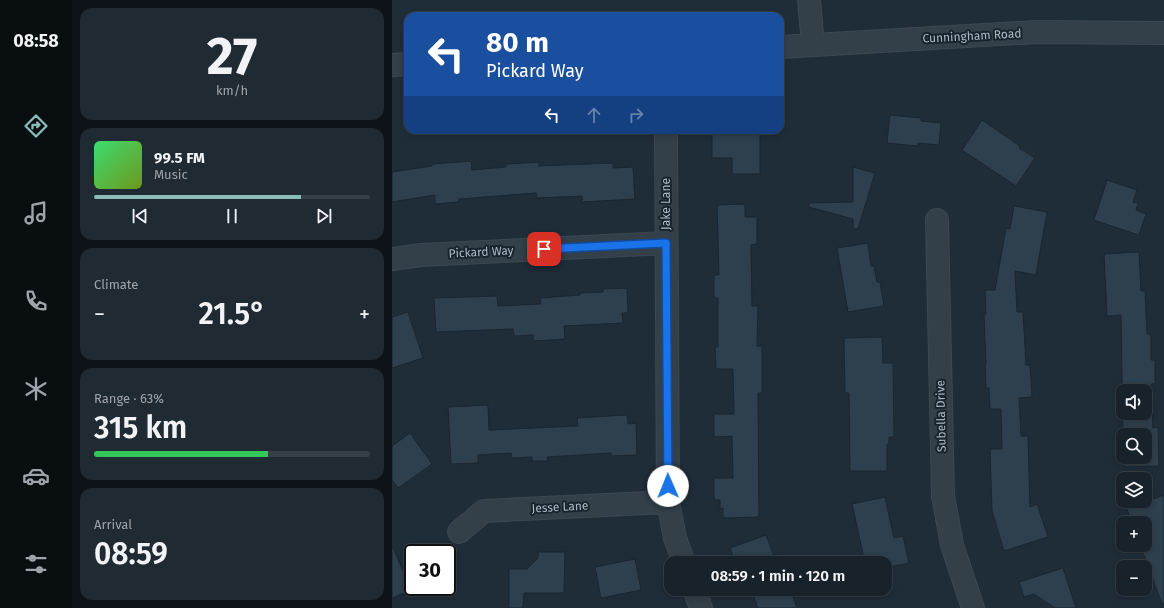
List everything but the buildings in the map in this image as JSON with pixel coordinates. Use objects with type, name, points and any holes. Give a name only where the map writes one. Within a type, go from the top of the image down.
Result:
[{"type":"street","points":[[809,0],[812,45]]},
{"type":"street","name":"Cunningham Road","points":[[784,47],[1036,32],[1164,33]]},
{"type":"street","points":[[392,65],[404,64]]},
{"type":"street","name":"Jake Lane","points":[[666,134],[668,502],[675,538],[681,556]]},
{"type":"street","name":"Subella Drive","points":[[936,220],[943,496],[952,545],[973,608]]},
{"type":"street","name":"Pickard Way","points":[[392,259],[421,255],[666,243]]},
{"type":"street","name":"Jesse Lane","points":[[459,532],[484,511],[668,502]]},
{"type":"street","points":[[697,596],[701,608]]},
{"type":"route","points":[[544,249],[666,243],[668,486]]}]
